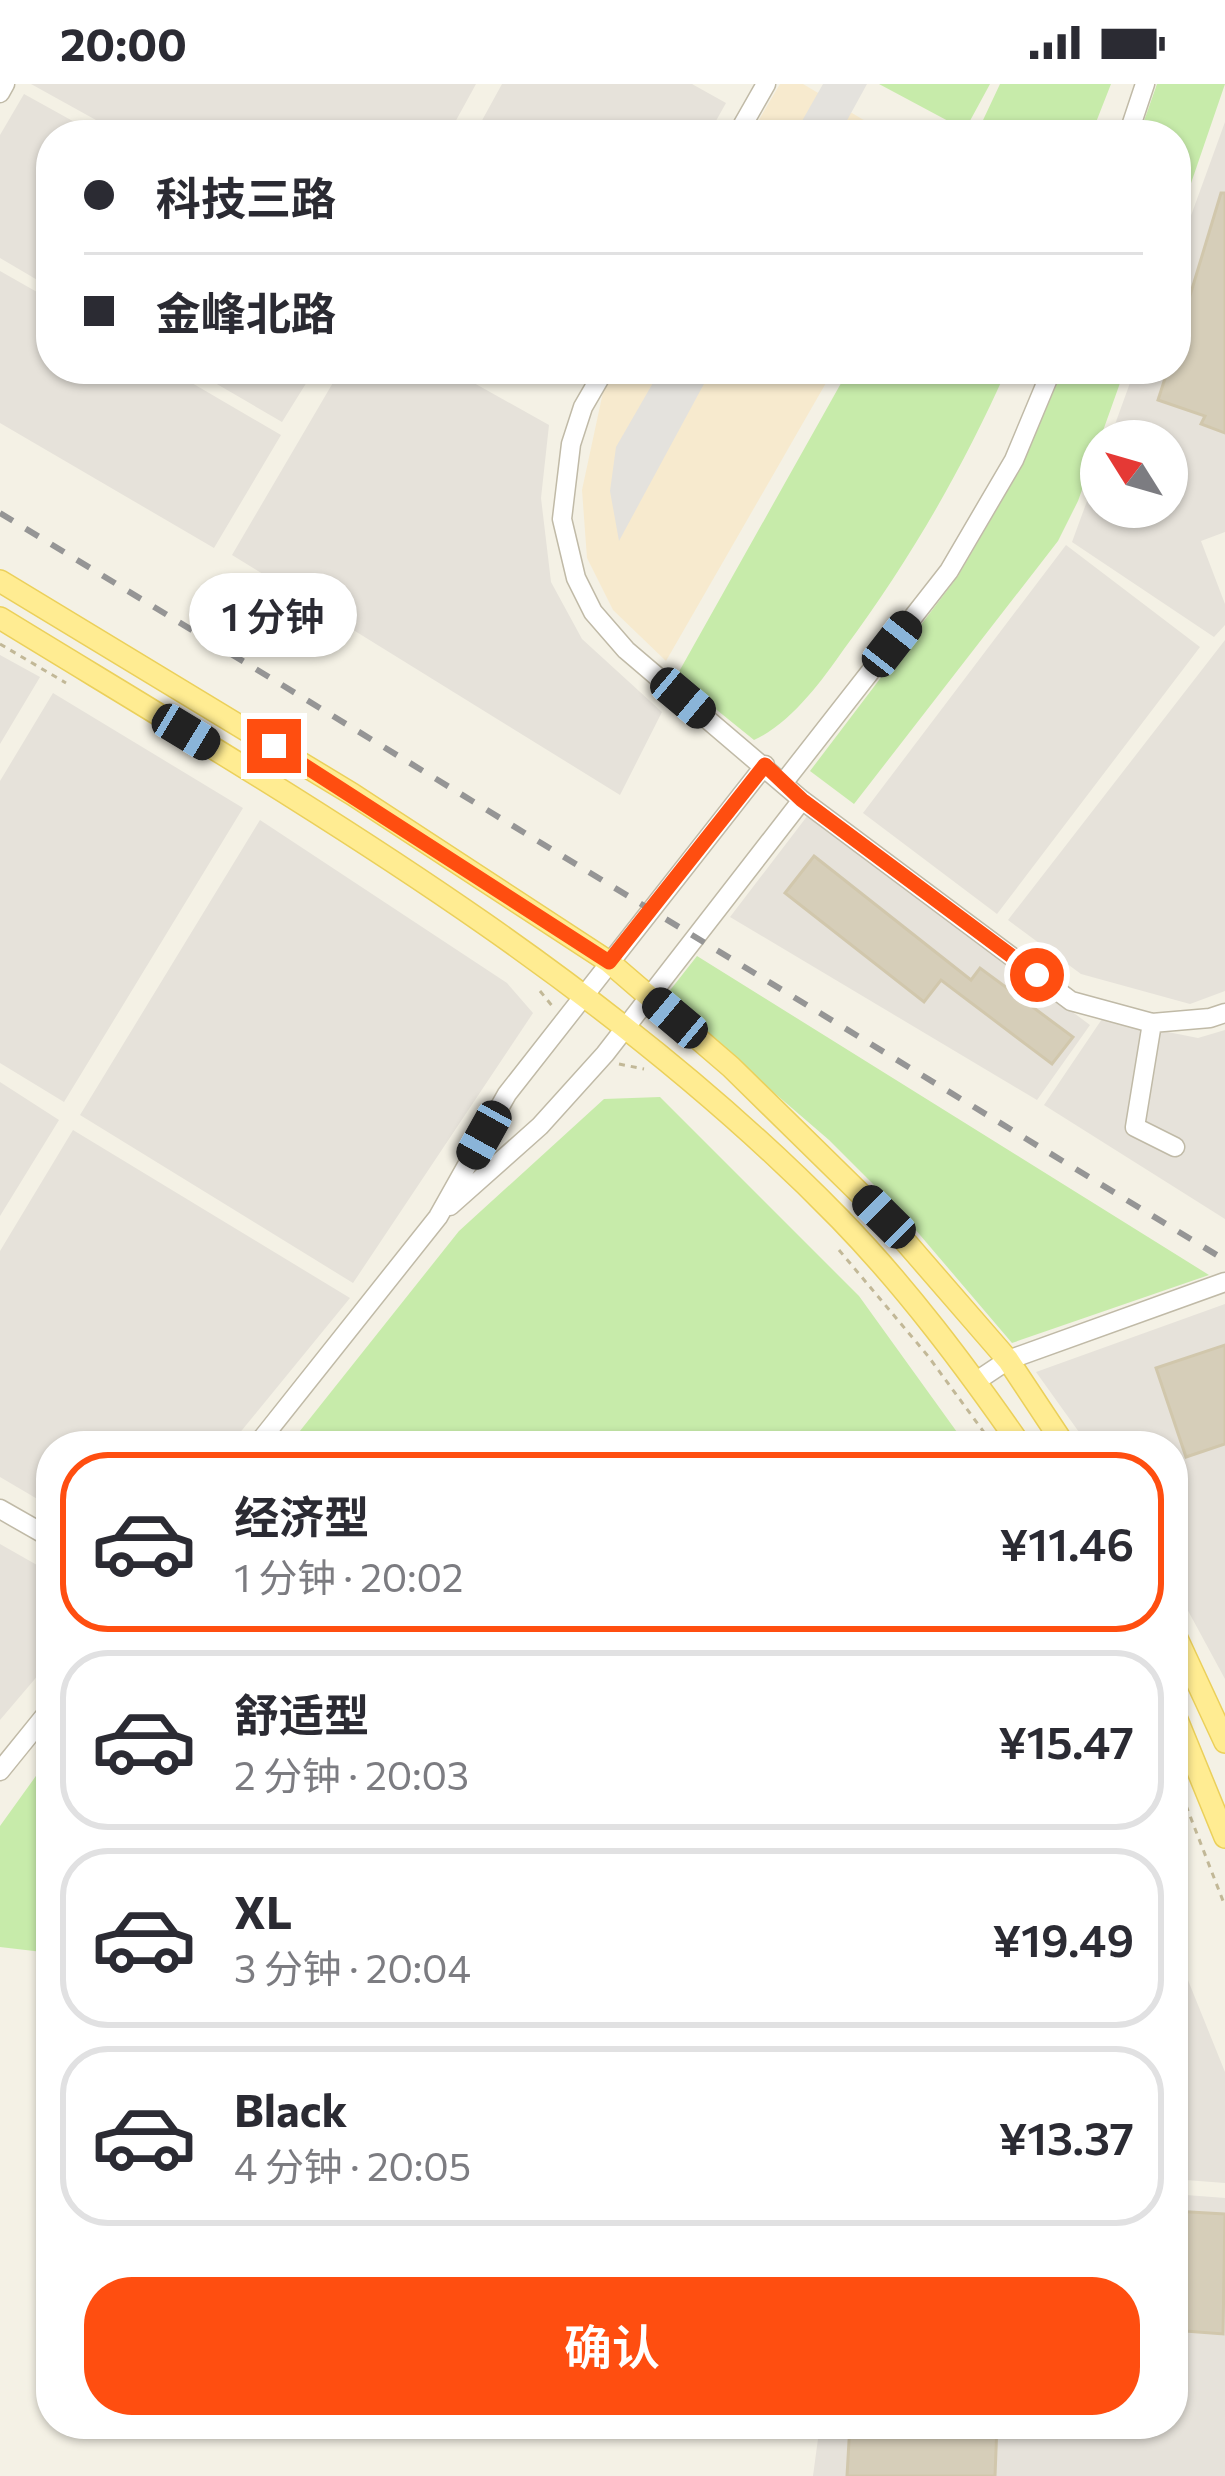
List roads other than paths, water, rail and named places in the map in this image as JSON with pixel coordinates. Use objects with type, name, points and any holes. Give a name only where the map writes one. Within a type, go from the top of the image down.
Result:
[{"type":"main road","points":[[0,581],[352,794],[609,962],[731,1066],[884,1217],[1008,1360],[1055,1431]]},
{"type":"main road","points":[[0,618],[373,846],[488,922],[584,995],[762,1143],[842,1221],[1010,1431]]},
{"type":"main road","points":[[1188,1662],[1225,1742]]},
{"type":"main road","points":[[1188,1747],[1225,1837]]},
{"type":"street","points":[[0,93],[5,84]]},
{"type":"street","points":[[746,120],[766,84]]},
{"type":"street","points":[[1133,120],[1145,84]]},
{"type":"street","points":[[597,384],[571,444],[562,520],[576,578],[593,612],[626,650],[802,800],[1071,1001],[1152,1023],[1225,1013]]},
{"type":"street","points":[[784,782],[949,571],[1013,460],[1046,384]]},
{"type":"street","points":[[268,1431],[438,1217],[507,1094],[765,765]]},
{"type":"street","points":[[438,1217],[540,1126],[605,1054],[802,800]]},
{"type":"street","points":[[1152,1023],[1135,1126],[1175,1147]]},
{"type":"street","points":[[975,1382],[1008,1360],[1225,1282]]},
{"type":"street","points":[[0,1509],[36,1529]]},
{"type":"street","points":[[0,1771],[36,1727]]},
{"type":"railway","points":[[0,513],[1225,1260]]}]
